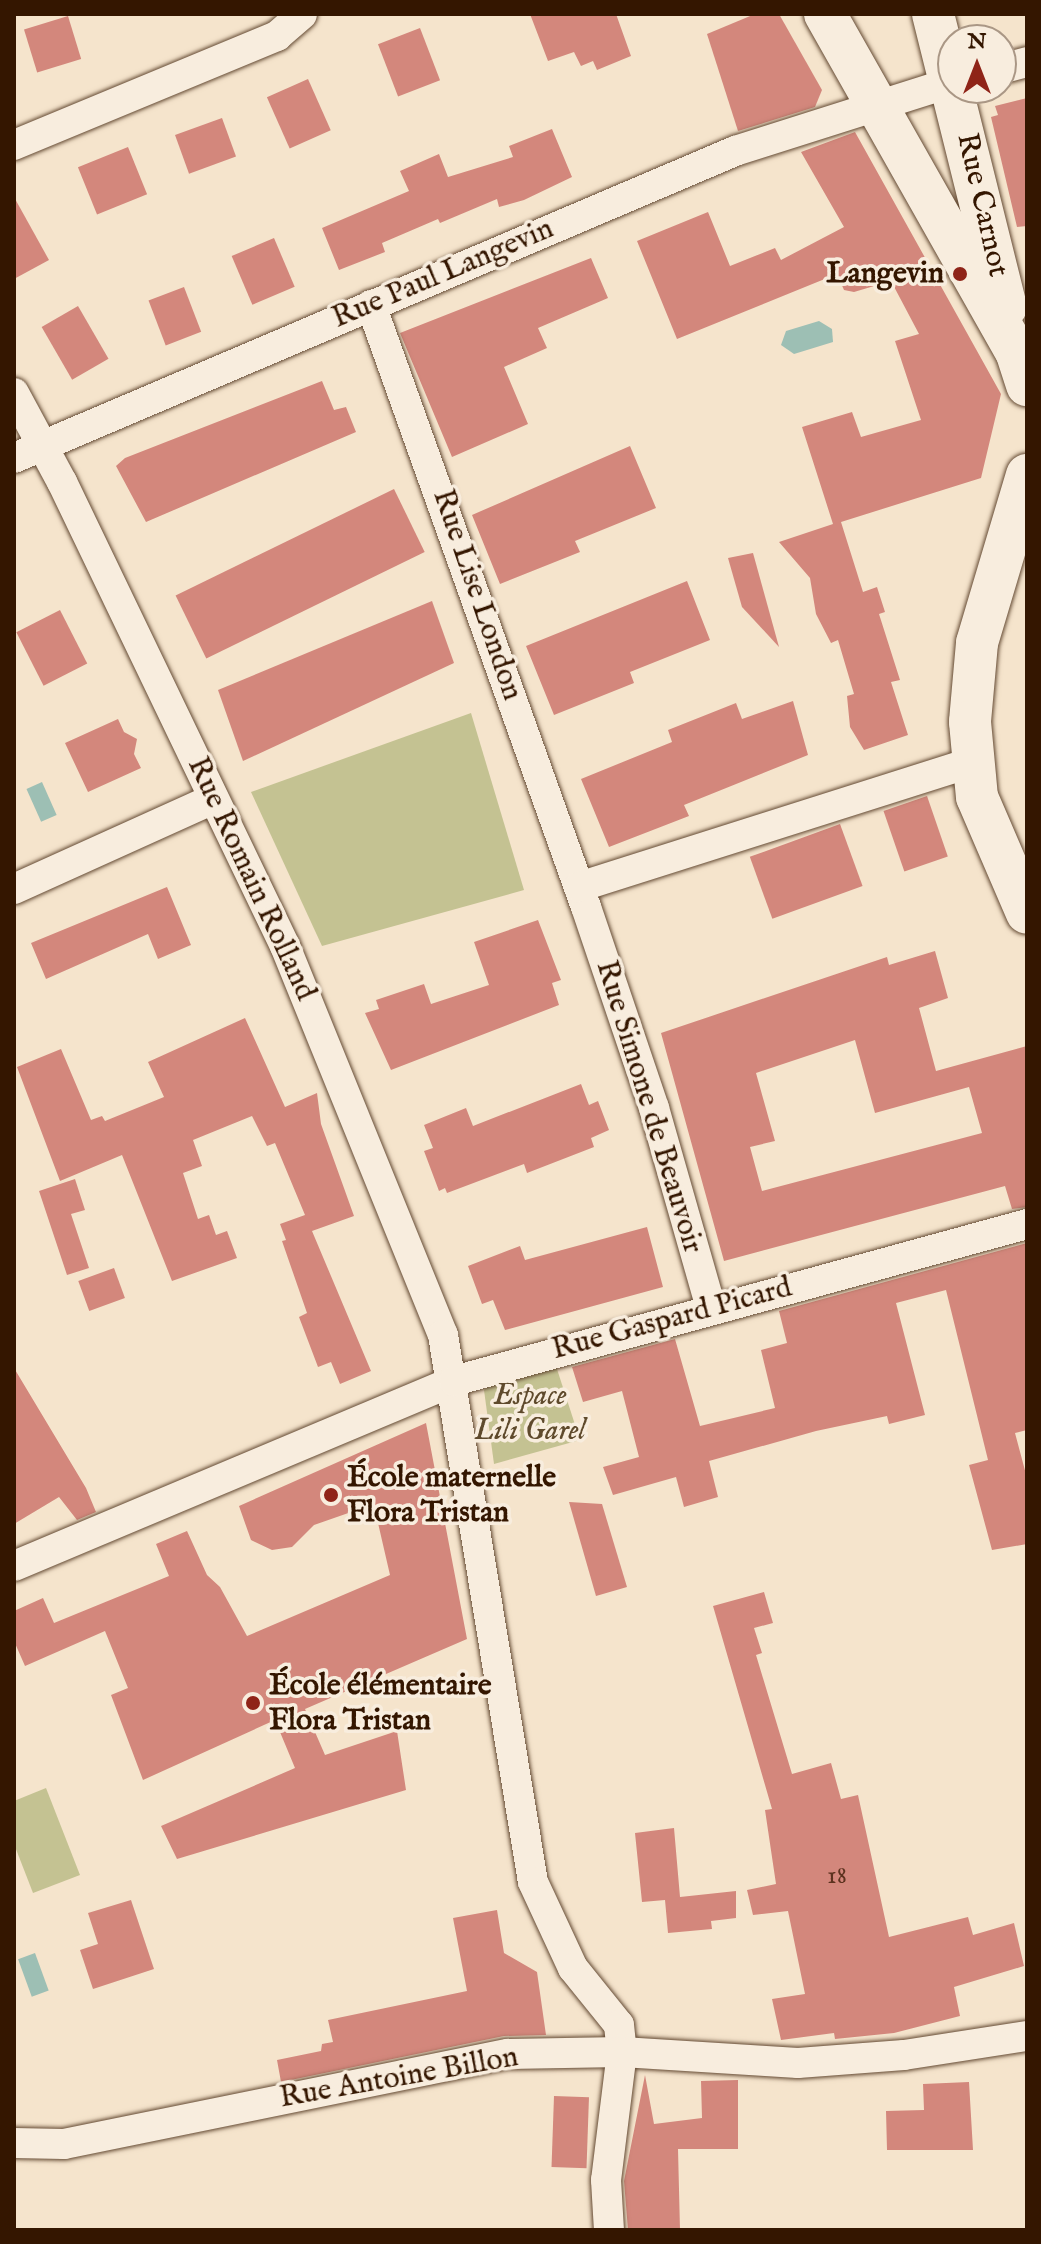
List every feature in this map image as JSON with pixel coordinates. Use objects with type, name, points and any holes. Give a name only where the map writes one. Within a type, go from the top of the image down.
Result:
[{"type":"main road","points":[[825,14],[1022,368]]},
{"type":"main road","name":"Rue Carnot","points":[[957,104],[1022,368]]},
{"type":"main road","points":[[1027,475],[977,643],[970,722],[977,797],[1027,913]]},
{"type":"street","points":[[14,145],[277,36],[302,14]]},
{"type":"street","name":"Rue Paul Langevin","points":[[14,458],[735,151],[937,86]]},
{"type":"street","name":"Rue Lise London","points":[[371,305],[582,897]]},
{"type":"street","name":"Rue Romain Rolland","points":[[14,393],[44,444],[295,968],[443,1335],[454,1381],[495,1674],[533,1882],[573,1968],[619,2025],[622,2052]]},
{"type":"street","points":[[582,897],[974,762]]},
{"type":"street","points":[[14,889],[213,799]]},
{"type":"street","name":"Rue Simone de Beauvoir","points":[[582,897],[654,1108],[711,1308]]},
{"type":"street","name":"Rue Gaspard Picard","points":[[14,1566],[454,1381],[711,1308],[1027,1224]]},
{"type":"street","name":"Rue Antoine Billon","points":[[14,2143],[64,2144],[508,2054],[622,2052],[798,2063],[904,2055],[1027,2036]]},
{"type":"street","points":[[609,2230],[606,2180],[622,2052]]},
{"type":"green space","points":[[471,713],[524,890],[322,946],[251,792]]},
{"type":"green space","name":"Espace Lili Garel","points":[[556,1366],[580,1440],[494,1464],[484,1390],[491,1383]]},
{"type":"green space","points":[[46,1788],[80,1875],[33,1893],[14,1844],[14,1801]]},
{"type":"water","points":[[819,321],[832,329],[833,342],[794,354],[781,345],[786,331]]},
{"type":"water","points":[[42,782],[57,815],[41,822],[26,789]]},
{"type":"water","points":[[35,1953],[49,1991],[32,1997],[18,1959]]},
{"type":"building","points":[[530,14],[616,14],[631,56],[597,70],[593,61],[581,66],[574,52],[548,61]]},
{"type":"building","points":[[755,14],[779,14],[822,90],[815,107],[738,131],[707,34]]},
{"type":"building","points":[[68,16],[81,59],[37,72],[24,29]]},
{"type":"building","points":[[420,28],[440,80],[398,96],[378,44]]},
{"type":"building","points":[[308,79],[331,130],[290,148],[267,97]]},
{"type":"building","points":[[1027,98],[1027,226],[1017,227],[991,117],[998,115],[995,106],[1017,104],[1017,100]]},
{"type":"building","points":[[222,118],[236,157],[189,174],[175,135]]},
{"type":"building","points":[[552,129],[572,177],[524,200],[499,207],[497,199],[440,223],[438,219],[382,243],[385,252],[339,270],[322,228],[409,191],[400,171],[439,154],[448,177],[513,157],[509,146]]},
{"type":"building","points":[[855,132],[1001,394],[981,478],[841,522],[863,592],[877,587],[885,612],[879,614],[900,680],[891,682],[908,735],[864,750],[850,727],[847,696],[854,694],[838,640],[831,643],[816,614],[810,578],[779,542],[833,524],[802,427],[852,412],[861,437],[921,420],[895,341],[919,334],[891,281],[854,292],[844,290],[837,274],[677,339],[637,241],[708,212],[730,266],[775,248],[781,260],[844,227],[801,152]]},
{"type":"building","points":[[128,147],[147,194],[97,215],[78,167]]},
{"type":"building","points":[[14,197],[49,260],[14,279]]},
{"type":"building","points":[[274,238],[295,287],[252,305],[232,256]]},
{"type":"building","points":[[591,258],[608,298],[538,328],[547,348],[504,367],[528,424],[452,457],[400,333]]},
{"type":"building","points":[[184,287],[201,332],[166,345],[149,301]]},
{"type":"building","points":[[78,306],[108,359],[72,380],[42,327]]},
{"type":"building","points":[[322,381],[334,410],[346,407],[356,432],[146,522],[116,466],[125,458]]},
{"type":"building","points":[[630,446],[656,508],[575,541],[580,552],[500,584],[472,515]]},
{"type":"building","points":[[394,489],[425,552],[206,658],[176,596]]},
{"type":"building","points":[[753,553],[779,647],[742,607],[728,558]]},
{"type":"building","points":[[687,581],[710,640],[630,672],[634,683],[554,715],[526,646]]},
{"type":"building","points":[[432,601],[454,663],[243,761],[218,690]]},
{"type":"building","points":[[60,610],[87,663],[44,686],[16,632]]},
{"type":"building","points":[[793,701],[808,755],[684,805],[689,816],[609,847],[581,779],[672,742],[668,730],[736,703],[742,719]]},
{"type":"building","points":[[118,719],[124,732],[137,739],[134,754],[141,768],[88,792],[65,743]]},
{"type":"building","points":[[927,796],[948,857],[904,871],[884,811]]},
{"type":"building","points":[[840,824],[863,886],[772,919],[750,857]]},
{"type":"building","points":[[167,887],[191,945],[158,959],[148,934],[46,979],[31,943]]},
{"type":"building","points":[[538,920],[561,980],[552,983],[559,1005],[391,1070],[365,1013],[379,1009],[376,1000],[424,984],[431,1004],[489,985],[474,942]]},
{"type":"building","points":[[935,951],[948,998],[919,1008],[936,1071],[1027,1046],[1027,1207],[1012,1209],[1005,1186],[724,1261],[661,1033],[887,957],[889,965]],"holes":[[[855,1040],[875,1113],[969,1087],[982,1133],[762,1191],[750,1147],[775,1141],[756,1073]]]},
{"type":"building","points":[[245,1018],[285,1107],[317,1093],[321,1124],[354,1216],[312,1231],[371,1371],[340,1384],[331,1362],[318,1367],[299,1317],[307,1313],[282,1241],[286,1240],[280,1224],[305,1215],[275,1143],[267,1146],[252,1116],[193,1140],[202,1166],[183,1173],[198,1219],[209,1215],[216,1235],[227,1231],[237,1258],[172,1281],[122,1155],[60,1181],[17,1067],[61,1049],[91,1120],[102,1116],[105,1121],[164,1097],[148,1062]]},
{"type":"building","points":[[581,1084],[589,1105],[598,1101],[609,1130],[591,1138],[594,1147],[527,1173],[524,1164],[447,1193],[445,1188],[439,1191],[424,1151],[433,1148],[424,1125],[466,1108],[473,1126]]},
{"type":"building","points":[[75,1179],[85,1210],[71,1214],[89,1268],[67,1275],[39,1191]]},
{"type":"building","points":[[647,1227],[663,1287],[505,1330],[493,1300],[482,1304],[468,1266],[520,1246],[525,1260]]},
{"type":"building","points":[[1027,1243],[1027,1430],[1015,1433],[1027,1478],[1027,1544],[992,1550],[969,1465],[988,1460],[946,1290],[896,1303],[925,1415],[889,1424],[887,1416],[816,1431],[709,1461],[718,1497],[684,1507],[676,1477],[613,1495],[603,1467],[639,1457],[622,1391],[583,1402],[572,1367],[675,1339],[700,1426],[775,1408],[761,1350],[787,1343],[779,1311]]},
{"type":"building","points":[[114,1268],[125,1298],[89,1311],[78,1281]]},
{"type":"building","points":[[14,1368],[86,1488],[96,1512],[77,1520],[59,1497],[14,1524]]},
{"type":"building","points":[[426,1423],[467,1639],[305,1709],[325,1755],[397,1731],[406,1790],[177,1859],[161,1826],[295,1768],[275,1720],[143,1780],[111,1695],[128,1688],[105,1631],[25,1666],[14,1641],[14,1611],[43,1598],[54,1623],[169,1576],[156,1544],[187,1531],[207,1575],[220,1587],[247,1636],[390,1575],[378,1523],[357,1510],[314,1525],[292,1547],[272,1550],[251,1540],[239,1506]]},
{"type":"building","points":[[569,1502],[602,1504],[627,1587],[596,1596]]},
{"type":"building","points":[[764,1592],[773,1623],[754,1628],[762,1653],[756,1655],[792,1774],[831,1763],[841,1799],[858,1795],[889,1937],[968,1917],[973,1935],[1014,1923],[1024,1966],[954,1987],[960,2016],[894,2033],[835,2039],[834,2033],[781,2040],[772,1999],[805,1994],[788,1911],[753,1915],[747,1890],[776,1884],[765,1810],[772,1809],[713,1606]]},
{"type":"building","points":[[674,1828],[680,1897],[736,1891],[736,1918],[711,1921],[712,1929],[668,1933],[665,1900],[642,1902],[635,1833]]},
{"type":"building","points":[[131,1900],[154,1969],[93,1989],[80,1950],[98,1944],[88,1913]]},
{"type":"building","points":[[497,1910],[504,1953],[537,1972],[546,2035],[504,2036],[281,2082],[277,2060],[321,2051],[322,2044],[333,2042],[328,2020],[467,1991],[453,1918]]},
{"type":"building","points":[[645,2075],[654,2124],[702,2118],[701,2081],[738,2080],[738,2149],[678,2149],[680,2230],[628,2230],[624,2181]]},
{"type":"building","points":[[969,2082],[973,2150],[887,2150],[886,2111],[924,2110],[923,2084]]},
{"type":"building","points":[[554,2096],[589,2097],[587,2168],[552,2167]]},
{"type":"place","name":"Langevin","points":[[960,274]]},
{"type":"place","name":"École maternelle Flora Tristan","points":[[331,1495]]},
{"type":"place","name":"École élémentaire Flora Tristan","points":[[253,1703]]}]
